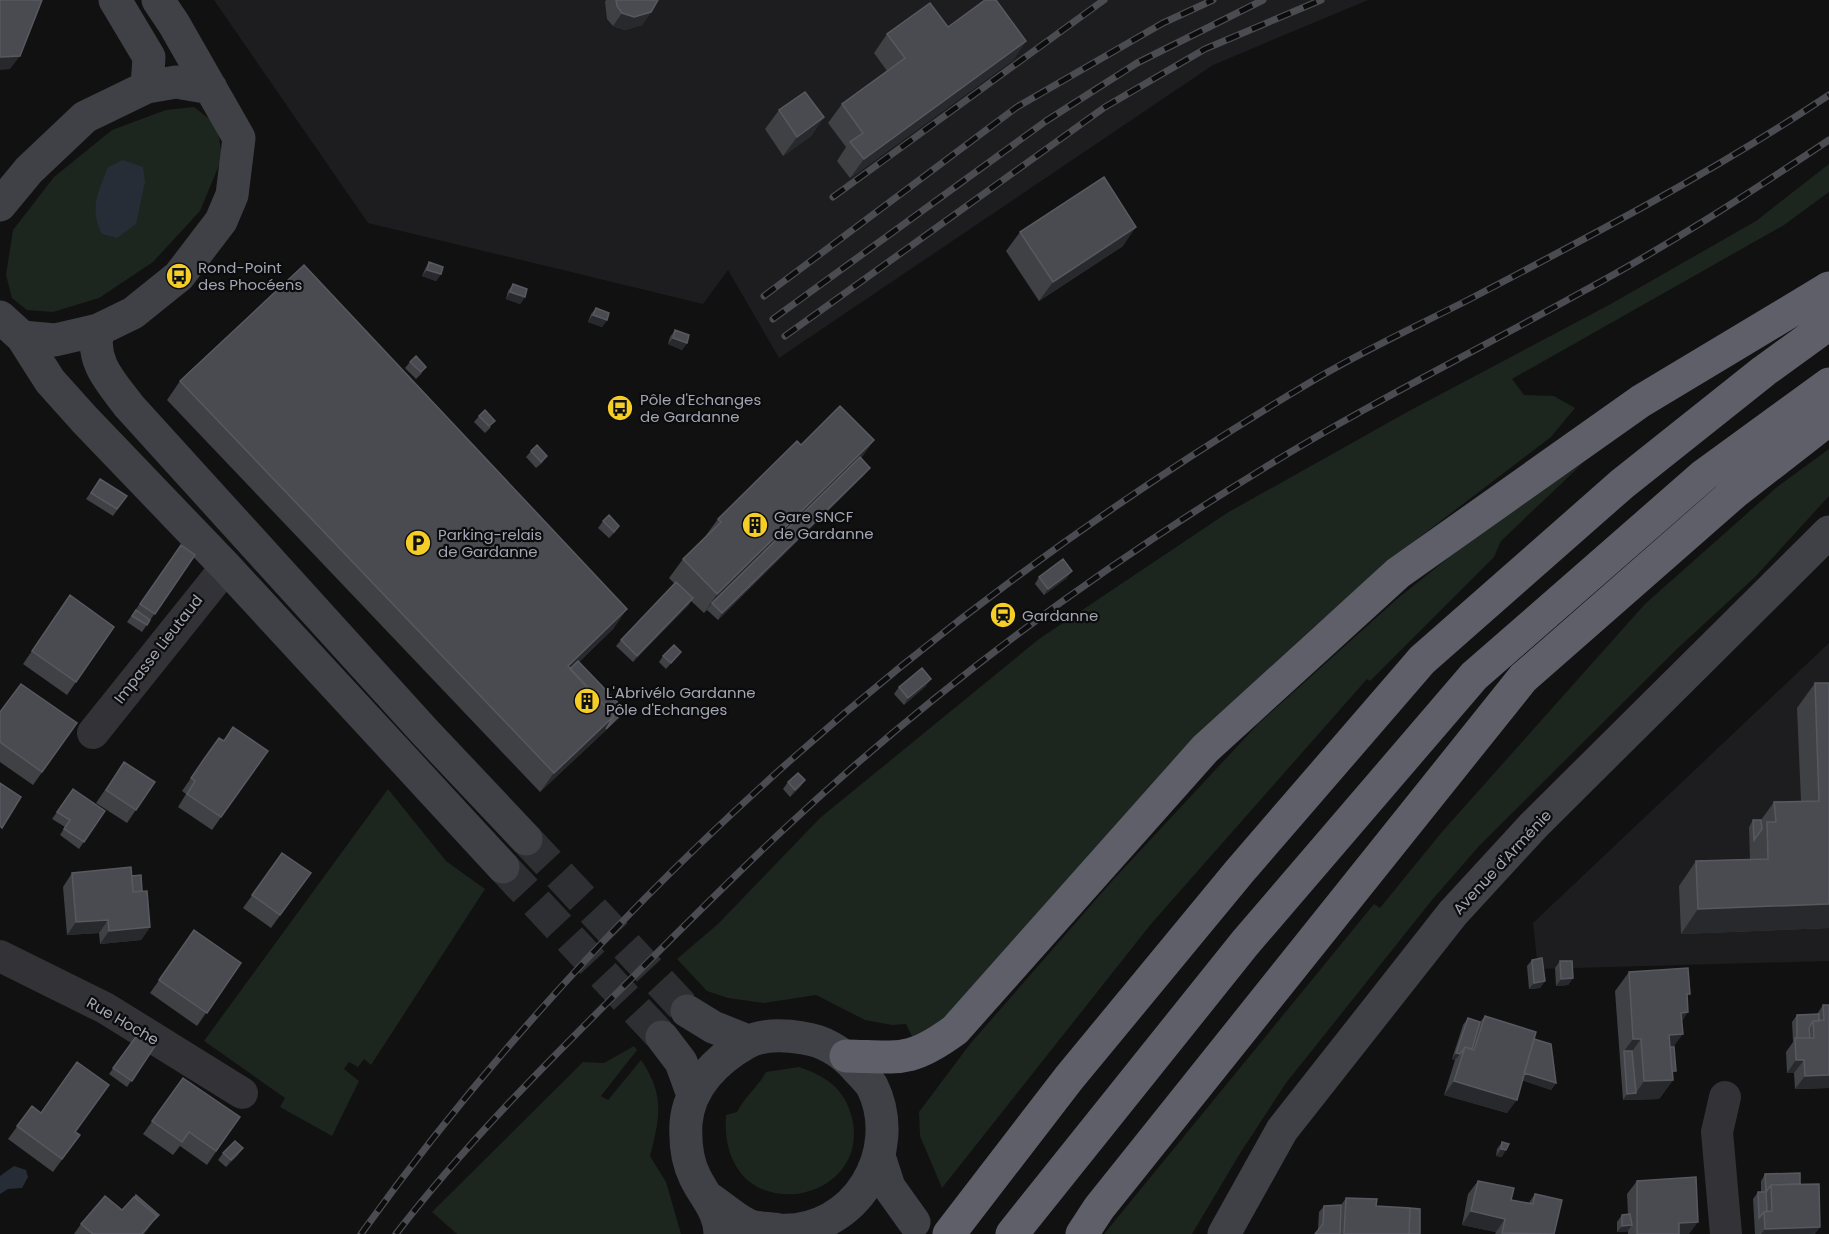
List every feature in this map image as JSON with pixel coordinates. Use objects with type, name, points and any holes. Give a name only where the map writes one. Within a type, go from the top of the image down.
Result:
[{"type":"highway","points":[[846,1056],[907,1057],[928,1049],[955,1030],[1205,749],[1398,573],[1641,401],[1829,288]]},
{"type":"highway","points":[[957,1223],[1069,1078],[1217,899],[1422,660],[1622,484],[1764,371],[1829,324]]},
{"type":"highway","points":[[1012,1234],[1245,943],[1474,676],[1704,475],[1829,384]]},
{"type":"highway","points":[[1082,1234],[1099,1208],[1523,678],[1734,493],[1829,419]]},
{"type":"main road","points":[[115,0],[149,57],[147,87]]},
{"type":"main road","points":[[11,327],[56,340],[98,330],[133,313],[179,276],[221,221],[232,195],[239,138],[158,0]]},
{"type":"main road","points":[[0,205],[15,172],[85,117],[147,87],[176,82],[211,88]]},
{"type":"main road","points":[[11,327],[50,381],[226,567],[503,867]]},
{"type":"main road","points":[[98,330],[94,345],[97,359],[129,406],[425,732],[526,839]]},
{"type":"main road","name":"Avenue d'Arménie","points":[[1224,1234],[1282,1130],[1454,913],[1542,817],[1829,532]]},
{"type":"main road","points":[[687,1011],[713,1028],[748,1041]]},
{"type":"main road","points":[[710,1199],[749,1226],[785,1232],[828,1230],[868,1187],[880,1160],[883,1122],[874,1094],[871,1085],[846,1056],[816,1040],[805,1038],[782,1035],[748,1041],[716,1063],[693,1095],[686,1122],[687,1150],[695,1177],[710,1199],[720,1234]]},
{"type":"main road","points":[[662,1037],[681,1062],[693,1095]]},
{"type":"main road","points":[[880,1160],[889,1187],[914,1222]]},
{"type":"street","name":"Impasse Lieutaud","points":[[93,733],[226,567]]},
{"type":"street","name":"Rue Hoche","points":[[0,956],[105,1008],[242,1093]]},
{"type":"street","points":[[1725,1098],[1717,1132],[1726,1234]]},
{"type":"shaded area","points":[[214,0],[1368,0],[1213,65],[779,358],[728,270],[703,304],[368,223]]},
{"type":"shaded area","points":[[194,107],[212,121],[219,137],[222,158],[200,211],[153,262],[99,298],[53,312],[27,310],[12,298],[6,275],[13,230],[54,177],[112,130],[166,110]]},
{"type":"shaded area","points":[[123,160],[143,167],[145,182],[136,224],[117,238],[102,234],[96,216],[96,200],[108,167]]},
{"type":"shaded area","points":[[1829,164],[1829,192],[1784,225],[1512,379],[1524,395],[1554,396],[1575,408],[1551,437],[1421,536],[1316,625],[1198,735],[935,1028],[915,1042],[906,1024],[892,1025],[865,1020],[816,995],[764,1003],[728,998],[707,991],[677,959],[718,924],[820,818],[1039,639],[1227,513],[1409,411],[1609,305],[1756,221]]},
{"type":"shaded area","points":[[1829,449],[1829,496],[1755,577],[1679,647],[1480,845],[1432,900],[1286,1083],[1239,1155],[1192,1234],[1104,1234],[1374,904],[1380,908],[1441,833],[1645,604],[1777,487]]},
{"type":"shaded area","points":[[1583,463],[1501,541],[1494,557],[1370,681],[1367,679],[1151,924],[942,1188],[920,1136],[919,1112],[970,1044],[1112,881],[1258,724],[1397,599],[1508,510]]},
{"type":"shaded area","points":[[1829,643],[1829,961],[1538,969],[1533,923]]},
{"type":"shaded area","points":[[388,789],[446,861],[485,889],[371,1065],[364,1059],[358,1067],[349,1062],[344,1069],[359,1081],[332,1136],[280,1107],[285,1098],[204,1041]]},
{"type":"shaded area","points":[[634,1046],[637,1050],[601,1096],[608,1100],[641,1060],[649,1073],[657,1095],[658,1118],[650,1156],[666,1182],[681,1234],[457,1234],[432,1212],[583,1062],[604,1063]]},
{"type":"shaded area","points":[[799,1067],[826,1079],[845,1099],[852,1118],[852,1148],[840,1172],[819,1187],[794,1194],[768,1191],[745,1178],[730,1153],[726,1115],[737,1112],[766,1072]]},
{"type":"shaded area","points":[[14,1166],[26,1170],[28,1177],[22,1188],[8,1189],[0,1194],[0,1176]]},
{"type":"building","points":[[0,0],[42,0],[20,56],[0,57]]},
{"type":"building","points":[[616,0],[658,0],[651,12],[634,17],[622,13]]},
{"type":"building","points":[[985,0],[996,0],[1026,41],[864,159],[850,142],[863,133],[842,104],[905,58],[887,34],[930,3],[948,27]]},
{"type":"building","points":[[805,92],[824,117],[797,137],[779,110]]},
{"type":"building","points":[[1104,177],[1136,227],[1053,282],[1020,232]]},
{"type":"building","points":[[429,262],[443,267],[441,274],[427,270]]},
{"type":"building","name":"Parking-relais de Gardanne","points":[[304,265],[627,609],[568,666],[614,716],[554,773],[180,381]]},
{"type":"building","points":[[513,284],[527,289],[525,297],[510,292]]},
{"type":"building","points":[[596,308],[609,313],[607,320],[593,315]]},
{"type":"building","points":[[675,330],[689,335],[687,343],[673,338]]},
{"type":"building","points":[[416,356],[426,367],[421,372],[410,362]]},
{"type":"building","name":"Gare SNCF de Gardanne","points":[[840,406],[874,440],[717,594],[683,559],[721,522],[718,519],[797,441],[801,445]]},
{"type":"building","points":[[485,410],[495,421],[489,426],[479,416]]},
{"type":"building","points":[[537,445],[547,456],[541,462],[531,451]]},
{"type":"building","points":[[860,457],[870,468],[722,613],[712,603]]},
{"type":"building","points":[[100,479],[127,496],[117,509],[91,493]]},
{"type":"building","points":[[609,515],[619,526],[614,532],[603,521]]},
{"type":"building","points":[[181,545],[195,555],[155,614],[140,604]]},
{"type":"building","points":[[1063,559],[1072,571],[1048,589],[1039,577]]},
{"type":"building","points":[[676,582],[693,598],[637,656],[621,640]]},
{"type":"building","points":[[70,595],[114,627],[76,682],[32,651]]},
{"type":"building","points":[[136,610],[150,620],[147,625],[132,616]]},
{"type":"building","points":[[674,645],[681,652],[671,663],[663,656]]},
{"type":"building","points":[[578,661],[625,710],[606,729],[614,716],[570,669]]},
{"type":"building","points":[[922,668],[931,679],[908,698],[899,687]]},
{"type":"building","points":[[1815,683],[1829,683],[1829,904],[1698,909],[1696,861],[1768,859],[1767,822],[1776,822],[1774,802],[1819,801]]},
{"type":"building","points":[[21,684],[77,723],[42,772],[0,742],[0,712]]},
{"type":"building","points":[[233,727],[268,751],[221,817],[187,794],[195,781],[191,778],[204,759],[219,738],[224,741]]},
{"type":"building","points":[[124,762],[155,782],[136,810],[106,790]]},
{"type":"building","points":[[798,773],[805,780],[795,790],[788,782]]},
{"type":"building","points":[[0,783],[21,797],[2,828],[0,826]]},
{"type":"building","points":[[73,789],[105,811],[84,842],[64,829],[70,820],[57,812]]},
{"type":"building","points":[[1753,820],[1761,820],[1762,829],[1754,840]]},
{"type":"building","points":[[282,853],[311,873],[280,915],[252,895]]},
{"type":"building","points":[[131,867],[133,892],[147,891],[150,927],[109,931],[108,920],[76,922],[72,873]]},
{"type":"building","points":[[141,875],[142,891],[133,892],[132,876]]},
{"type":"building","points":[[194,930],[241,963],[207,1013],[159,980]]},
{"type":"building","points":[[1542,958],[1545,981],[1534,983],[1532,960]]},
{"type":"building","points":[[1560,961],[1572,961],[1573,978],[1561,979]]},
{"type":"building","points":[[1688,968],[1690,994],[1687,994],[1688,1012],[1681,1013],[1683,1034],[1669,1035],[1673,1080],[1644,1081],[1641,1039],[1633,1039],[1629,972]]},
{"type":"building","points":[[1823,1005],[1829,1005],[1829,1075],[1805,1076],[1804,1060],[1796,1060],[1795,1038],[1814,1038],[1813,1021],[1824,1020]]},
{"type":"building","points":[[1819,1014],[1819,1021],[1813,1021],[1809,1028],[1810,1038],[1797,1038],[1797,1015]]},
{"type":"building","points":[[1485,1016],[1536,1032],[1517,1100],[1454,1081],[1465,1047],[1474,1050]]},
{"type":"building","points":[[1468,1018],[1480,1022],[1472,1049],[1465,1047],[1460,1054],[1456,1053]]},
{"type":"building","points":[[138,1034],[155,1046],[132,1081],[113,1068]]},
{"type":"building","points":[[1534,1039],[1551,1044],[1556,1083],[1524,1073]]},
{"type":"building","points":[[1670,1047],[1674,1047],[1676,1071],[1672,1071]]},
{"type":"building","points":[[1624,1051],[1632,1051],[1636,1093],[1627,1094]]},
{"type":"building","points":[[77,1062],[109,1085],[75,1132],[80,1135],[62,1159],[17,1126],[32,1106],[41,1113]]},
{"type":"building","points":[[183,1078],[240,1117],[216,1151],[189,1132],[182,1142],[152,1121]]},
{"type":"building","points":[[235,1141],[243,1148],[231,1160],[223,1153]]},
{"type":"building","points":[[1502,1142],[1509,1144],[1506,1150],[1501,1149]]},
{"type":"building","points":[[1800,1173],[1800,1184],[1771,1185],[1766,1192],[1765,1174]]},
{"type":"building","points":[[1696,1177],[1698,1222],[1679,1223],[1679,1234],[1637,1234],[1637,1181]]},
{"type":"building","points":[[1478,1181],[1514,1188],[1511,1200],[1533,1204],[1535,1194],[1562,1200],[1554,1234],[1502,1233],[1505,1219],[1471,1211]]},
{"type":"building","points":[[1819,1184],[1820,1227],[1765,1229],[1764,1212],[1772,1211],[1771,1185]]},
{"type":"building","points":[[1758,1192],[1766,1192],[1767,1211],[1759,1218]]},
{"type":"building","points":[[136,1195],[159,1215],[152,1222],[157,1216],[135,1197]]},
{"type":"building","points":[[105,1196],[122,1210],[134,1197],[157,1216],[142,1234],[93,1234],[81,1224]]},
{"type":"building","points":[[1346,1198],[1377,1199],[1376,1206],[1410,1208],[1409,1234],[1344,1234]]},
{"type":"building","points":[[1341,1205],[1340,1234],[1315,1234],[1323,1224],[1324,1206]]},
{"type":"building","points":[[1410,1208],[1420,1209],[1420,1234],[1409,1234]]},
{"type":"building","points":[[1630,1214],[1632,1225],[1622,1226],[1622,1215]]},
{"type":"tunnel","points":[[526,839],[687,1011]]},
{"type":"tunnel","points":[[503,867],[662,1037]]},
{"type":"railway","points":[[833,197],[1104,0]]},
{"type":"railway","points":[[764,296],[1017,107],[1163,23],[1213,0]]},
{"type":"railway","points":[[773,319],[1046,121],[1137,63],[1263,0]]},
{"type":"railway","points":[[785,336],[1105,107],[1205,49],[1321,0]]},
{"type":"railway","points":[[361,1234],[458,1106],[563,985],[674,869],[791,760],[914,656],[1041,559],[1173,468],[1309,383],[1606,227],[1741,151],[1829,95]]},
{"type":"railway","points":[[396,1234],[452,1165],[512,1099],[781,832],[894,732],[1012,639],[1134,551],[1300,446],[1644,257],[1829,140]]},
{"type":"place","name":"Rond-Point des Phocéens","points":[[179,276]]},
{"type":"place","name":"Pôle d'Echanges de Gardanne","points":[[620,408]]},
{"type":"place","name":"Gare SNCF de Gardanne","points":[[755,525]]},
{"type":"place","name":"Parking-relais de Gardanne","points":[[418,543]]},
{"type":"place","name":"Gardanne","points":[[1003,615]]},
{"type":"place","name":"L'Abrivélo Gardanne Pôle d'Echanges","points":[[587,701]]}]
